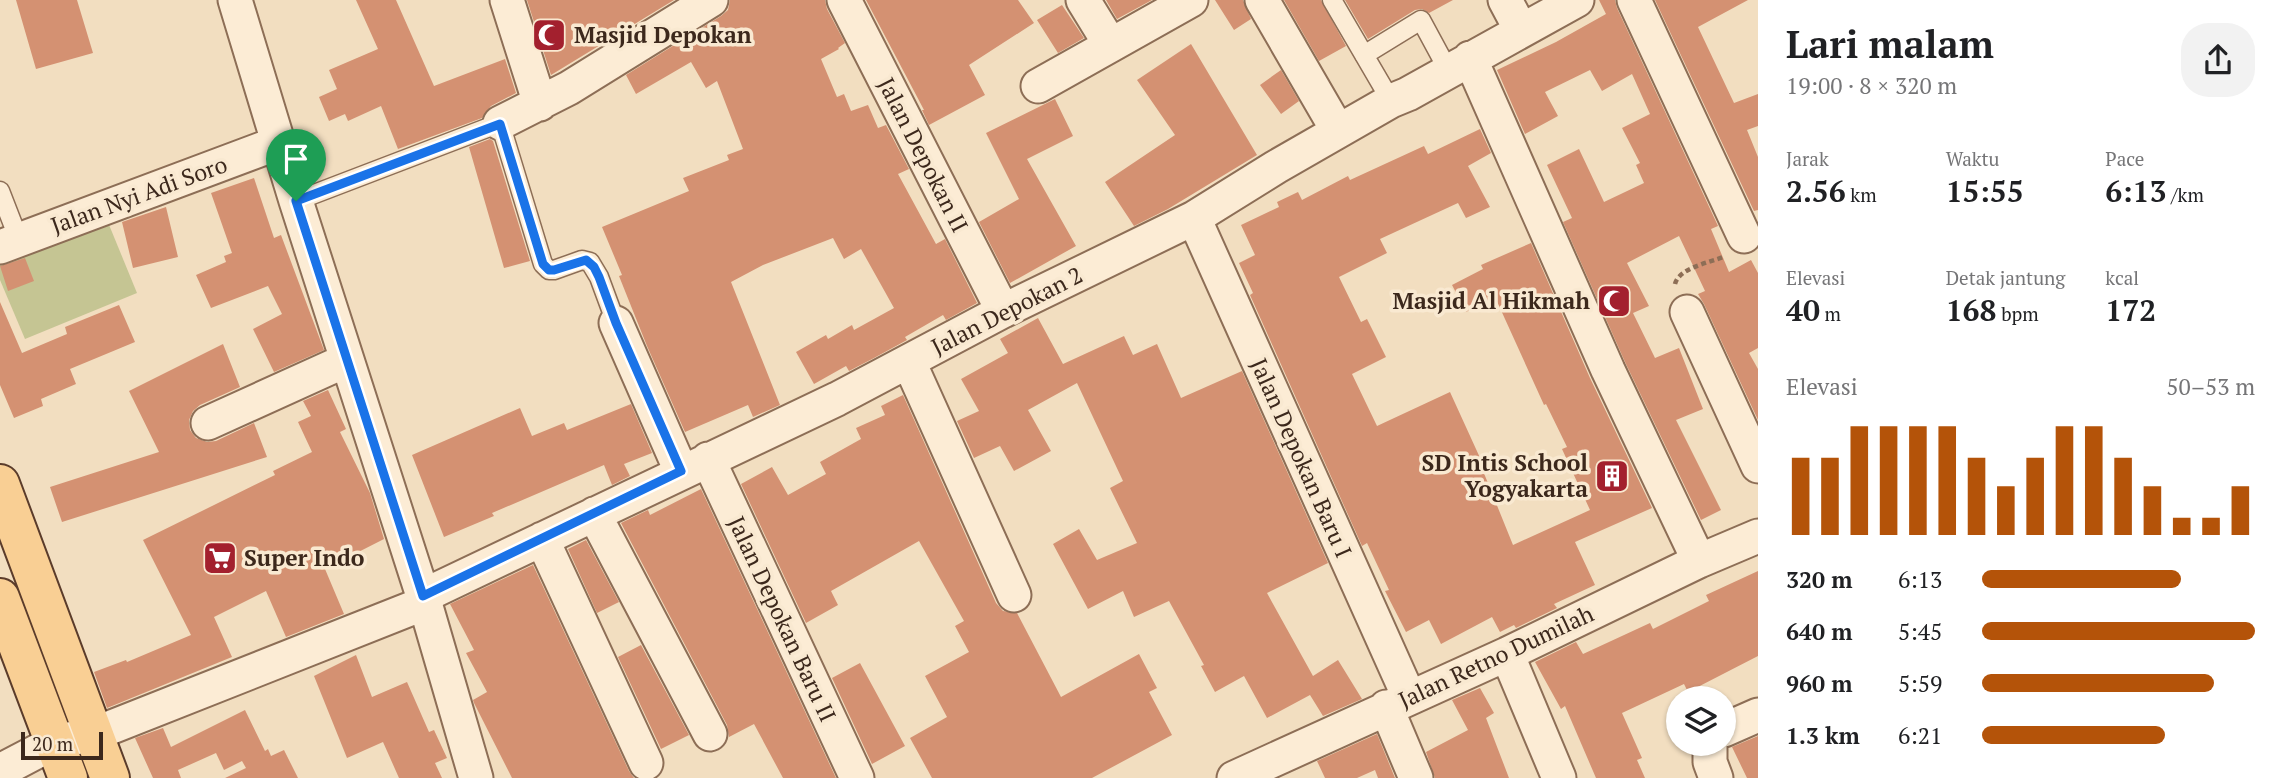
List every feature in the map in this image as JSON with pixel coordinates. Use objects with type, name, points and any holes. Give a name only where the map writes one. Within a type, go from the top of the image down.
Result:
[{"type":"main road","points":[[0,484],[110,778]]},
{"type":"main road","points":[[0,598],[68,778]]},
{"type":"street","points":[[235,0],[296,201],[424,599],[476,778]]},
{"type":"street","points":[[507,0],[540,104]]},
{"type":"street","points":[[500,124],[540,104],[711,0]]},
{"type":"street","name":"Jalan Depokan II","points":[[844,0],[1003,311]]},
{"type":"street","points":[[1083,0],[1110,44]]},
{"type":"street","points":[[1038,86],[1191,0]]},
{"type":"street","points":[[1262,0],[1338,131]]},
{"type":"street","points":[[1505,0],[1521,30]]},
{"type":"street","name":"Jalan Depokan 2","points":[[0,771],[55,742],[94,734],[424,599],[542,539],[837,399],[1003,311],[1195,218],[1338,131],[1577,0]]},
{"type":"street","points":[[1634,0],[1744,236]]},
{"type":"street","points":[[1459,64],[1699,561]]},
{"type":"street","name":"Jalan Nyi Adi Soro","points":[[10,243],[278,143]]},
{"type":"street","name":"Jalan Depokan Baru I","points":[[1195,218],[1397,702],[1416,778]]},
{"type":"street","points":[[1687,312],[1758,466]]},
{"type":"street","name":"Jalan Depokan Baru II","points":[[616,323],[695,465],[857,778]]},
{"type":"street","points":[[208,423],[347,360]]},
{"type":"street","points":[[909,362],[1014,595]]},
{"type":"street","points":[[594,514],[710,734]]},
{"type":"street","name":"Jalan Retno Dumilah","points":[[1234,778],[1285,767],[1397,702],[1507,654],[1699,561],[1758,536]]},
{"type":"street","points":[[542,539],[646,764]]},
{"type":"street","points":[[1507,654],[1559,778]]},
{"type":"street","points":[[1736,725],[1758,715]]},
{"type":"street","points":[[1710,756],[1716,778]]},
{"type":"lane","points":[[1332,0],[1391,101]]},
{"type":"lane","points":[[1364,55],[1421,20],[1459,64]]},
{"type":"lane","points":[[296,201],[500,124],[543,264],[549,270],[554,270],[582,260],[590,261],[599,277],[616,323]]},
{"type":"lane","points":[[0,191],[10,243]]},
{"type":"path","points":[[1687,312],[1675,285],[1677,278],[1682,273],[1739,251],[1745,244],[1744,236]]},
{"type":"green space","points":[[105,215],[137,293],[25,339],[0,280],[0,258]]},
{"type":"building","points":[[16,0],[77,0],[93,53],[36,69]]},
{"type":"building","points":[[356,0],[396,0],[434,86],[505,59],[516,93],[491,106],[482,118],[398,149],[381,106],[348,121],[345,114],[329,121],[319,97],[337,89],[329,70],[378,49]]},
{"type":"building","points":[[527,0],[674,0],[551,75]]},
{"type":"building","points":[[730,0],[825,0],[845,43],[821,59],[837,97],[844,94],[851,111],[868,105],[878,128],[886,125],[909,169],[898,174],[936,244],[945,239],[977,303],[946,320],[943,315],[905,337],[907,340],[874,358],[849,371],[846,366],[814,384],[796,352],[826,335],[828,339],[852,325],[854,330],[894,308],[861,249],[844,259],[833,238],[763,265],[731,282],[780,405],[753,417],[748,405],[685,432],[647,346],[602,227],[689,191],[683,178],[729,160],[727,155],[743,149],[717,81],[706,88],[691,62],[636,94],[626,75],[721,16],[728,10]]},
{"type":"building","points":[[866,0],[1018,0],[1034,23],[969,65],[985,95],[929,125],[924,110]]},
{"type":"building","points":[[1106,0],[1152,0],[1117,19]]},
{"type":"building","points":[[1215,0],[1243,0],[1251,19],[1234,30]]},
{"type":"building","points":[[1284,0],[1321,0],[1346,46],[1319,61]]},
{"type":"building","points":[[1345,0],[1453,0],[1429,13],[1422,9],[1415,10],[1368,39]]},
{"type":"building","points":[[1599,0],[1615,0],[1718,226],[1711,229],[1729,272],[1751,260],[1758,273],[1758,348],[1749,353],[1758,369],[1758,420],[1698,294],[1705,291],[1679,236],[1627,263],[1649,306],[1633,313],[1655,358],[1679,348],[1703,409],[1676,420],[1721,510],[1701,520],[1625,362],[1563,222],[1572,218],[1547,165],[1579,149],[1604,202],[1644,183],[1636,165],[1640,163],[1622,128],[1650,114],[1632,74],[1602,91],[1590,70],[1545,92],[1558,116],[1525,134],[1497,70],[1606,14]]},
{"type":"building","points":[[1655,0],[1748,0],[1698,27],[1734,103],[1758,94],[1758,126],[1747,130],[1758,157],[1758,210],[1754,211]]},
{"type":"building","points":[[1062,5],[1084,38],[1058,53],[1037,20]]},
{"type":"building","points":[[1191,44],[1257,155],[1168,209],[1134,226],[1105,182],[1175,135],[1137,80]]},
{"type":"building","points":[[1281,70],[1299,101],[1281,114],[1260,85]]},
{"type":"building","points":[[1055,99],[1073,136],[1027,159],[1076,246],[1010,283],[979,222],[1019,199],[986,133]]},
{"type":"building","points":[[1480,129],[1491,153],[1468,166],[1490,207],[1466,218],[1458,203],[1380,239],[1387,253],[1339,277],[1361,322],[1367,319],[1386,357],[1352,374],[1377,426],[1450,392],[1481,460],[1479,461],[1513,545],[1590,510],[1562,449],[1567,447],[1546,404],[1544,405],[1495,297],[1466,312],[1452,285],[1483,269],[1481,265],[1531,243],[1590,378],[1652,508],[1575,542],[1595,585],[1554,604],[1557,608],[1516,628],[1514,625],[1500,632],[1492,617],[1441,644],[1429,620],[1406,632],[1385,591],[1389,590],[1367,543],[1362,546],[1250,295],[1253,293],[1239,263],[1255,255],[1241,225],[1279,207],[1277,202],[1298,192],[1302,200],[1348,176],[1350,180],[1424,146],[1428,154]]},
{"type":"building","points":[[490,139],[493,141],[530,261],[504,268],[469,147]]},
{"type":"building","points":[[254,178],[274,238],[281,235],[324,350],[274,372],[253,329],[282,314],[268,286],[211,308],[196,275],[226,262],[224,256],[232,253],[211,193]]},
{"type":"building","points":[[166,207],[178,257],[133,268],[122,222]]},
{"type":"building","points":[[25,258],[34,281],[8,291],[0,266]]},
{"type":"building","points":[[0,302],[22,353],[67,334],[65,327],[119,305],[135,342],[70,369],[76,384],[41,399],[43,406],[14,418],[0,385]]},
{"type":"building","points":[[1038,318],[1063,364],[1124,336],[1133,355],[1157,344],[1181,398],[1242,371],[1328,563],[1267,593],[1313,676],[1338,660],[1362,699],[1323,716],[1310,695],[1267,718],[1244,676],[1215,692],[1201,666],[1204,665],[1169,601],[1134,617],[1123,591],[1088,609],[1053,544],[1079,529],[1097,560],[1137,543],[1110,488],[1123,481],[1077,383],[1028,410],[1051,451],[1014,471],[1000,446],[974,458],[957,421],[979,411],[961,379],[1008,353],[1000,339]]},
{"type":"building","points":[[223,344],[240,387],[200,405],[193,411],[189,420],[190,430],[196,438],[207,442],[216,441],[254,423],[267,457],[62,522],[50,487],[159,452],[129,391]]},
{"type":"building","points":[[328,390],[346,429],[340,432],[370,493],[384,539],[325,569],[344,614],[286,637],[266,591],[214,617],[232,657],[107,708],[94,672],[126,660],[127,662],[191,635],[143,540],[275,475],[273,471],[312,452],[298,422],[311,416],[303,401]]},
{"type":"building","points":[[903,395],[996,603],[1003,611],[1017,613],[1061,697],[1139,654],[1157,688],[1149,692],[1172,735],[1092,778],[932,778],[910,738],[947,717],[925,676],[969,652],[955,626],[964,621],[919,541],[831,591],[838,605],[806,623],[741,484],[772,467],[788,495],[826,474],[820,462],[861,439],[856,428],[885,415],[881,406]]},
{"type":"building","points":[[631,404],[652,453],[624,464],[630,476],[612,485],[604,465],[492,513],[494,516],[444,537],[412,455],[520,408],[532,436],[564,423],[567,430]]},
{"type":"building","points":[[701,489],[836,778],[783,778],[754,724],[729,737],[727,725],[621,523],[648,510],[650,515]]},
{"type":"building","points":[[586,540],[619,602],[597,613],[568,549]]},
{"type":"building","points":[[533,565],[634,778],[512,778],[474,703],[473,700],[487,692],[466,653],[474,650],[450,604]]},
{"type":"building","points":[[1758,571],[1758,656],[1700,686],[1666,686],[1666,692],[1622,713],[1642,758],[1637,760],[1645,778],[1596,778],[1565,706],[1561,709],[1535,662],[1576,642],[1583,654],[1650,623],[1653,629],[1709,601],[1706,595]]},
{"type":"building","points":[[641,645],[689,735],[661,749],[618,657]]},
{"type":"building","points":[[356,655],[372,697],[407,682],[429,732],[434,730],[447,758],[435,763],[442,778],[399,778],[383,742],[347,758],[314,676]]},
{"type":"building","points":[[860,663],[905,746],[872,764],[832,678]]},
{"type":"building","points":[[1480,688],[1494,713],[1486,718],[1509,778],[1435,778],[1426,752],[1468,730],[1452,700]]},
{"type":"building","points":[[245,710],[265,751],[268,749],[271,756],[284,750],[298,778],[225,778],[246,768],[242,761],[224,770],[216,753],[178,770],[181,778],[153,778],[135,738],[163,728],[171,747]]},
{"type":"building","points":[[1377,734],[1395,778],[1378,778],[1375,770],[1357,778],[1325,778],[1317,761]]},
{"type":"building","points":[[1758,736],[1758,778],[1747,778],[1736,755],[1736,745]]},
{"type":"place","name":"Masjid Depokan","points":[[549,35]]},
{"type":"place","name":"Masjid Al Hikmah","points":[[1614,301]]},
{"type":"place","name":"SD Intis School Yogyakarta","points":[[1612,476]]},
{"type":"place","name":"Super Indo","points":[[220,558]]},
{"type":"route","points":[[500,124],[543,264],[549,270],[554,270],[586,260],[594,267],[681,471],[423,596],[296,201],[500,124]]}]
